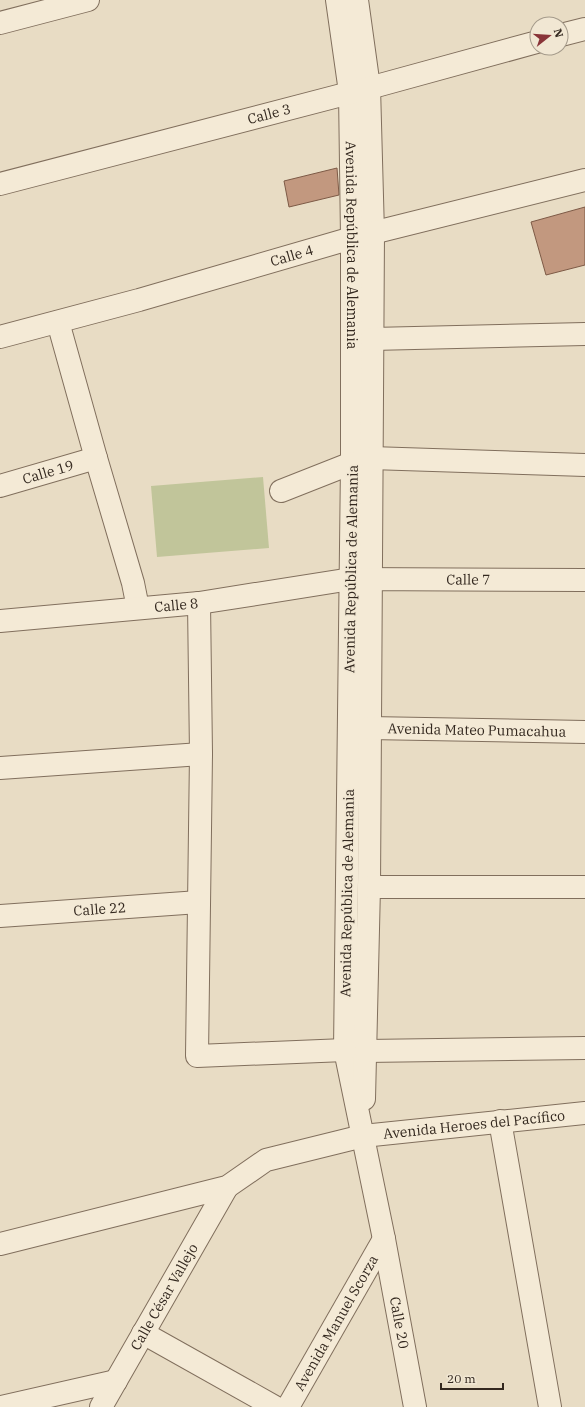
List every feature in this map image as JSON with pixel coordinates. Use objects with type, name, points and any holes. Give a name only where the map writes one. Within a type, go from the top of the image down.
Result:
[{"type":"street","points":[[0,23],[88,0]]},
{"type":"street","name":"Avenida República de Alemania","points":[[337,0],[360,90],[352,238],[361,460],[356,1050],[362,1136],[384,1239]]},
{"type":"street","name":"Avenida República de Alemania","points":[[357,0],[360,90],[373,233],[372,339],[361,460]]},
{"type":"street","points":[[569,33],[585,29]]},
{"type":"street","name":"Calle 3","points":[[0,184],[529,44]]},
{"type":"street","name":"Calle 4","points":[[0,337],[147,298],[352,238],[585,180]]},
{"type":"street","points":[[58,322],[96,458],[134,582],[138,608]]},
{"type":"street","points":[[372,339],[585,334]]},
{"type":"street","name":"Calle 19","points":[[0,486],[96,458]]},
{"type":"street","points":[[281,491],[361,460],[585,465]]},
{"type":"street","name":"Avenida República de Alemania","points":[[356,1050],[368,886],[369,728],[360,579]]},
{"type":"street","name":"Calle 8","points":[[0,621],[199,603],[360,579]]},
{"type":"street","name":"Calle 7","points":[[360,579],[585,580]]},
{"type":"street","points":[[199,603],[201,754],[196,1056],[356,1050],[585,1048]]},
{"type":"street","name":"Avenida Mateo Pumacahua","points":[[369,728],[585,732]]},
{"type":"street","points":[[0,768],[201,754]]},
{"type":"street","points":[[368,886],[585,887]]},
{"type":"street","name":"Calle 22","points":[[0,916],[199,902]]},
{"type":"street","name":"Avenida Heroes del Pacífico","points":[[227,1187],[266,1160],[362,1136],[585,1113]]},
{"type":"street","points":[[500,1121],[550,1407]]},
{"type":"street","points":[[0,1244],[227,1187]]},
{"type":"street","name":"Calle César Vallejo","points":[[101,1407],[227,1187]]},
{"type":"street","name":"Avenida Manuel Scorza","points":[[288,1407],[384,1239]]},
{"type":"street","name":"Calle 20","points":[[384,1239],[415,1407]]},
{"type":"street","points":[[144,1333],[275,1407]]},
{"type":"street","points":[[1,1407],[116,1381]]},
{"type":"green space","points":[[263,477],[269,548],[157,557],[151,486]]},
{"type":"building","points":[[337,168],[339,195],[289,207],[284,181]]},
{"type":"building","points":[[585,207],[585,265],[546,275],[531,222]]}]
